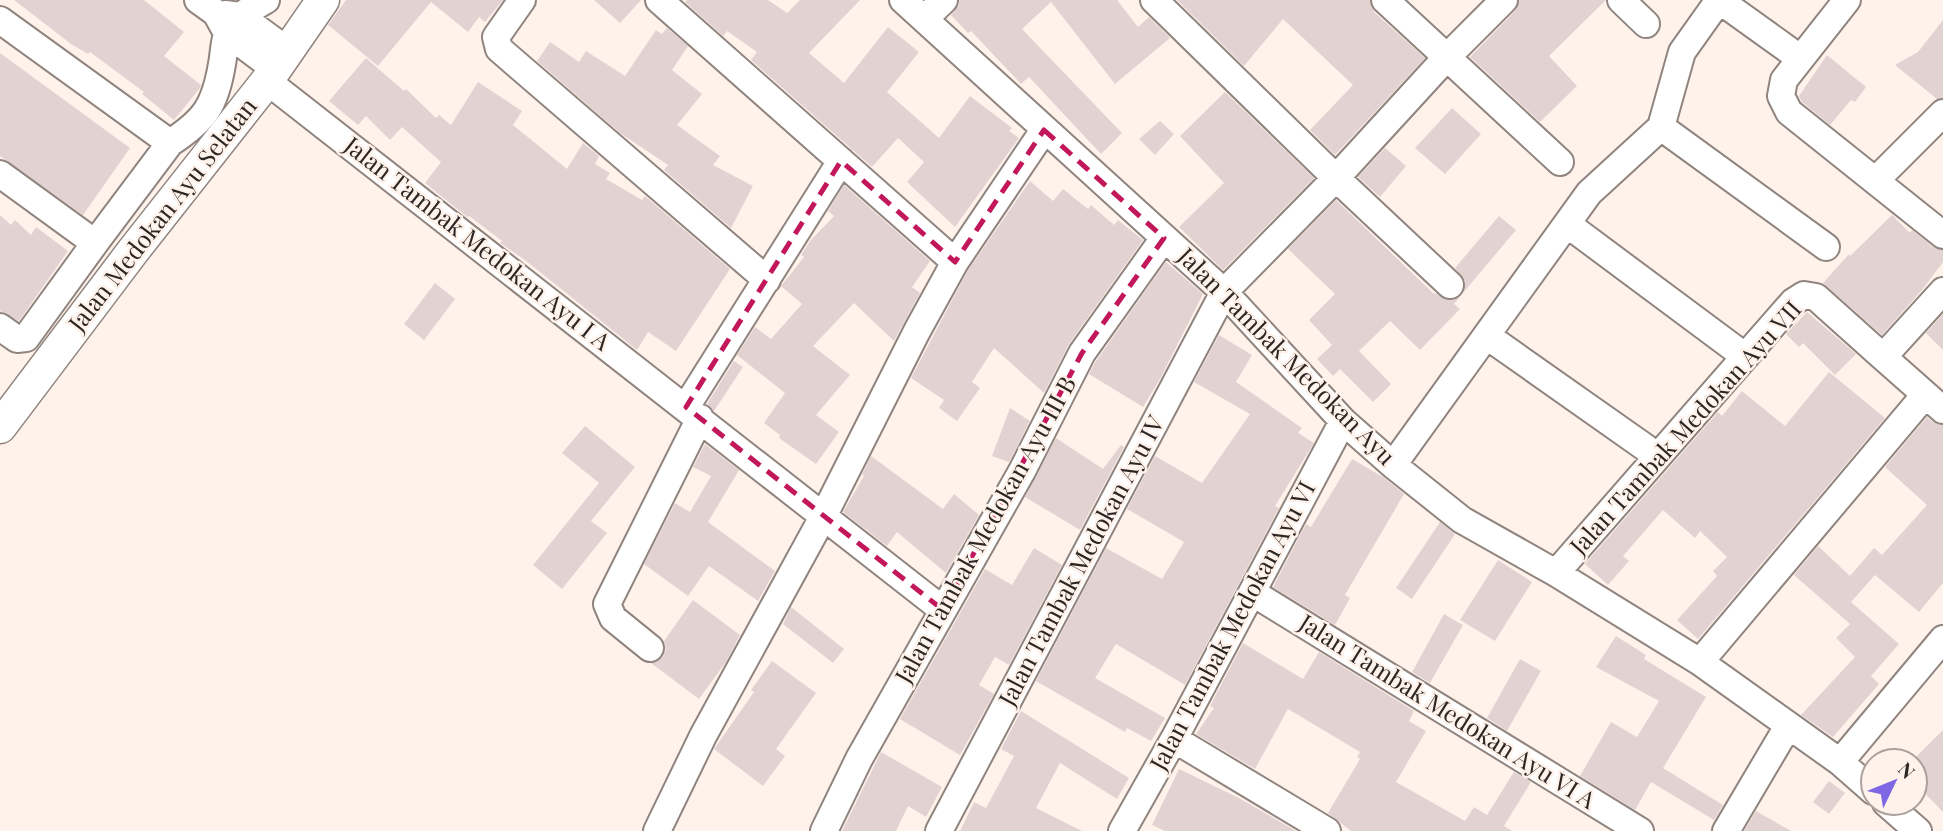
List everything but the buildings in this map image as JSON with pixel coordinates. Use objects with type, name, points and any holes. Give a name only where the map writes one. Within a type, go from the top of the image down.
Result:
[{"type":"street","points":[[8,333],[22,341],[26,338],[170,143],[192,128],[204,115],[218,91],[220,15],[265,0]]},
{"type":"street","name":"Jalan Medokan Ayu Selatan","points":[[1,424],[277,67],[323,0]]},
{"type":"street","points":[[522,0],[496,37],[499,50],[767,280]]},
{"type":"street","points":[[659,0],[955,262]]},
{"type":"street","name":"Jalan Tambak Medokan Ayu","points":[[904,0],[1224,292],[1343,421],[1393,465],[1462,520],[1556,573],[1700,662],[1840,762],[1859,779]]},
{"type":"street","points":[[924,19],[944,0]]},
{"type":"street","points":[[1154,0],[1450,285]]},
{"type":"street","points":[[1385,0],[1560,162]]},
{"type":"street","name":"Jalan Tambak Medokan Ayu IV","points":[[939,831],[1224,292],[1504,0]]},
{"type":"street","points":[[1621,0],[1646,24]]},
{"type":"street","points":[[1393,465],[1589,193],[1661,127],[1682,52],[1719,0],[1790,51]]},
{"type":"street","points":[[1847,0],[1784,80],[1781,96],[1789,112],[1943,235]]},
{"type":"street","name":"Jalan Tambak Medokan Ayu I A","points":[[220,15],[277,67],[693,413],[943,610]]},
{"type":"street","points":[[0,20],[170,143]]},
{"type":"street","points":[[1876,180],[1943,113]]},
{"type":"street","points":[[1661,127],[1826,247]]},
{"type":"street","points":[[657,831],[703,736],[824,515],[955,262],[1044,130]]},
{"type":"street","points":[[650,648],[614,618],[607,604],[693,413],[767,280],[841,161]]},
{"type":"street","points":[[0,174],[95,243]]},
{"type":"street","points":[[1567,225],[1735,349]]},
{"type":"street","name":"Jalan Tambak Medokan Ayu III B","points":[[824,831],[859,759],[1022,471],[1082,353],[1164,238]]},
{"type":"street","points":[[1700,662],[1934,402],[1883,357],[1943,291]]},
{"type":"street","name":"Jalan Tambak Medokan Ayu VII","points":[[1556,573],[1793,302],[1804,295],[1816,297],[1883,357]]},
{"type":"street","points":[[1487,335],[1646,448]]},
{"type":"street","name":"Jalan Tambak Medokan Ayu VI","points":[[1122,831],[1253,593],[1343,421]]},
{"type":"street","name":"Jalan Tambak Medokan Ayu VI A","points":[[1253,593],[1640,831]]},
{"type":"street","points":[[1840,762],[1943,639]]},
{"type":"street","points":[[1726,831],[1788,726]]},
{"type":"street","points":[[1174,739],[1326,831]]},
{"type":"street","points":[[1902,817],[1918,831]]},
{"type":"highlighted area","points":[[1044,130],[1164,238],[1082,353],[943,610],[686,407],[841,161],[955,262]]}]
